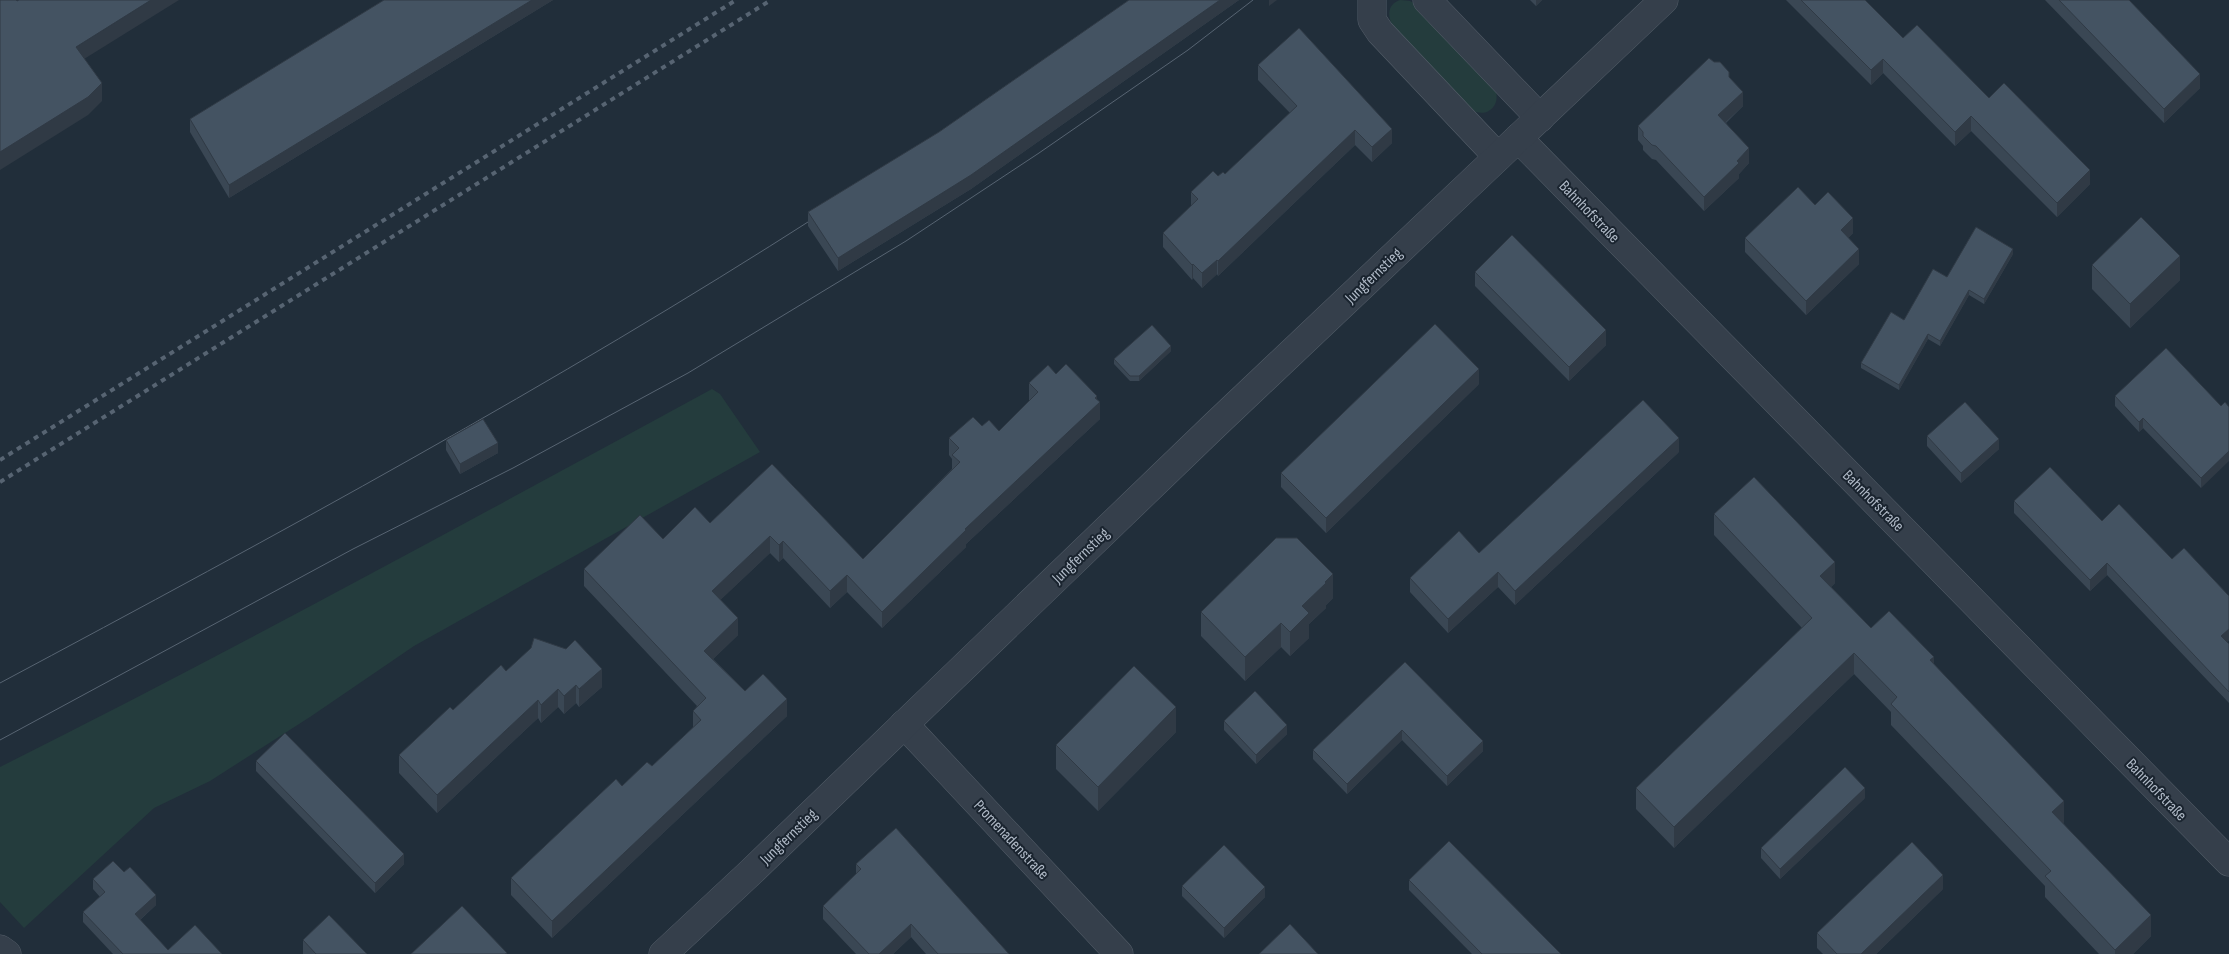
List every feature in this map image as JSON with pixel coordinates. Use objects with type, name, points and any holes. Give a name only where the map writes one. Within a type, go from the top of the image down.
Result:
[{"type":"street","points":[[1372,0],[1372,20],[1380,32],[1498,157]]},
{"type":"street","points":[[1427,0],[1540,118]]},
{"type":"street","name":"Jungfernstieg","points":[[663,954],[1664,0]]},
{"type":"street","name":"Bahnhofstraße","points":[[1518,138],[2229,862]]},
{"type":"street","name":"Promenadenstraße","points":[[904,724],[1119,954]]},
{"type":"street","points":[[0,949],[7,954]]},
{"type":"green space","points":[[1400,0],[1410,1],[1415,4],[1496,92],[1496,103],[1490,110],[1481,113],[1471,109],[1393,27],[1390,19],[1390,8],[1395,2]]},
{"type":"green space","points":[[712,389],[720,394],[760,452],[414,646],[310,717],[210,781],[154,808],[24,928],[0,902],[0,767],[269,628]]},
{"type":"building","points":[[0,0],[151,0],[76,47],[102,83],[88,97],[0,152]]},
{"type":"building","points":[[384,0],[532,0],[229,185],[190,119]]},
{"type":"building","points":[[1129,0],[1220,0],[971,175],[838,258],[808,212],[939,132]]},
{"type":"building","points":[[1801,0],[1865,0],[1903,38],[1917,25],[1989,98],[2004,83],[2090,170],[2057,203],[1971,116],[1955,132],[1883,59],[1871,70]]},
{"type":"building","points":[[2059,0],[2129,0],[2200,74],[2164,109]]},
{"type":"building","points":[[1299,28],[1392,129],[1372,147],[1355,130],[1218,261],[1202,273],[1192,265],[1163,233],[1198,199],[1191,192],[1213,171],[1218,176],[1223,172],[1225,174],[1297,106],[1258,65]]},
{"type":"building","points":[[1709,58],[1714,62],[1720,62],[1729,72],[1729,77],[1743,92],[1718,115],[1749,148],[1737,161],[1739,163],[1704,197],[1656,146],[1652,145],[1643,136],[1643,132],[1638,126]]},
{"type":"building","points":[[1798,187],[1815,205],[1828,192],[1853,218],[1841,230],[1859,249],[1806,301],[1745,238]]},
{"type":"building","points":[[2141,217],[2180,256],[2130,304],[2092,265]]},
{"type":"building","points":[[1976,227],[2013,249],[1984,299],[1969,290],[1940,341],[1928,334],[1899,385],[1861,363],[1891,312],[1904,320],[1933,269],[1947,277]]},
{"type":"building","points":[[1512,235],[1606,330],[1569,367],[1475,272]]},
{"type":"building","points":[[1435,324],[1479,369],[1326,518],[1281,473]]},
{"type":"building","points":[[1152,325],[1171,346],[1139,376],[1130,376],[1114,359]]},
{"type":"building","points":[[2166,348],[2221,406],[2225,402],[2229,407],[2229,451],[2201,478],[2143,418],[2139,422],[2115,396]]},
{"type":"building","points":[[1066,364],[1097,396],[1095,398],[1100,402],[965,529],[882,612],[847,575],[830,591],[783,541],[779,545],[770,536],[712,591],[738,618],[704,651],[745,691],[763,674],[787,699],[552,921],[511,878],[616,779],[622,786],[647,762],[652,766],[701,720],[693,711],[706,698],[584,569],[640,515],[663,539],[695,507],[710,523],[772,464],[863,559],[960,462],[952,455],[959,448],[949,438],[973,417],[982,426],[989,420],[999,431],[1038,392],[1029,383],[1048,365],[1056,374]]},
{"type":"building","points":[[1643,400],[1679,438],[1515,591],[1498,572],[1448,619],[1410,578],[1459,531],[1479,553]]},
{"type":"building","points":[[1965,402],[1999,439],[1961,473],[1927,436]]},
{"type":"building","points":[[483,419],[498,443],[460,464],[446,440]]},
{"type":"building","points":[[2050,467],[2102,521],[2119,504],[2172,559],[2184,548],[2229,596],[2229,629],[2221,636],[2229,644],[2229,692],[2107,563],[2090,580],[2014,501]]},
{"type":"building","points":[[1754,477],[1835,562],[1820,576],[1871,628],[1889,611],[1934,657],[1930,660],[2064,801],[2052,812],[2151,915],[2115,950],[2045,876],[2051,871],[1891,704],[1897,697],[1854,653],[1674,827],[1636,788],[1812,618],[1714,514]]},
{"type":"building","points":[[1276,538],[1297,538],[1333,574],[1302,606],[1309,613],[1290,632],[1281,623],[1245,657],[1201,612]]},
{"type":"building","points":[[534,638],[566,649],[575,640],[602,669],[579,689],[576,685],[564,696],[558,689],[541,705],[538,700],[437,795],[399,755],[450,707],[453,710],[501,665],[506,671],[531,648]]},
{"type":"building","points":[[1405,662],[1483,741],[1447,776],[1402,730],[1347,784],[1313,750]]},
{"type":"building","points":[[1134,666],[1176,707],[1098,787],[1056,745]]},
{"type":"building","points":[[1255,691],[1287,725],[1256,755],[1224,721]]},
{"type":"building","points":[[285,733],[404,854],[375,883],[256,761]]},
{"type":"building","points":[[1845,767],[1865,788],[1780,869],[1761,848]]},
{"type":"building","points":[[896,828],[1009,954],[938,954],[911,924],[879,954],[869,954],[823,906],[861,869],[856,864]]},
{"type":"building","points":[[1449,841],[1561,954],[1482,954],[1409,880]]},
{"type":"building","points":[[1912,842],[1943,875],[1861,954],[1837,954],[1817,933]]},
{"type":"building","points":[[1224,845],[1265,887],[1224,928],[1182,886]]},
{"type":"building","points":[[113,861],[124,872],[130,867],[156,895],[135,914],[168,950],[195,925],[222,954],[123,954],[83,912],[105,892],[93,879]]},
{"type":"building","points":[[462,906],[507,953],[411,954]]},
{"type":"building","points":[[329,915],[367,954],[316,954],[303,940]]},
{"type":"building","points":[[1290,924],[1318,954],[1259,954]]},
{"type":"tram line","points":[[0,740],[353,549],[513,468],[688,373],[906,241],[1039,153],[1188,50],[1253,0]]},
{"type":"tram line","points":[[0,683],[311,515],[516,399],[719,278],[819,215]]},
{"type":"railway","points":[[0,460],[736,0]]},
{"type":"railway","points":[[0,482],[771,0]]}]
